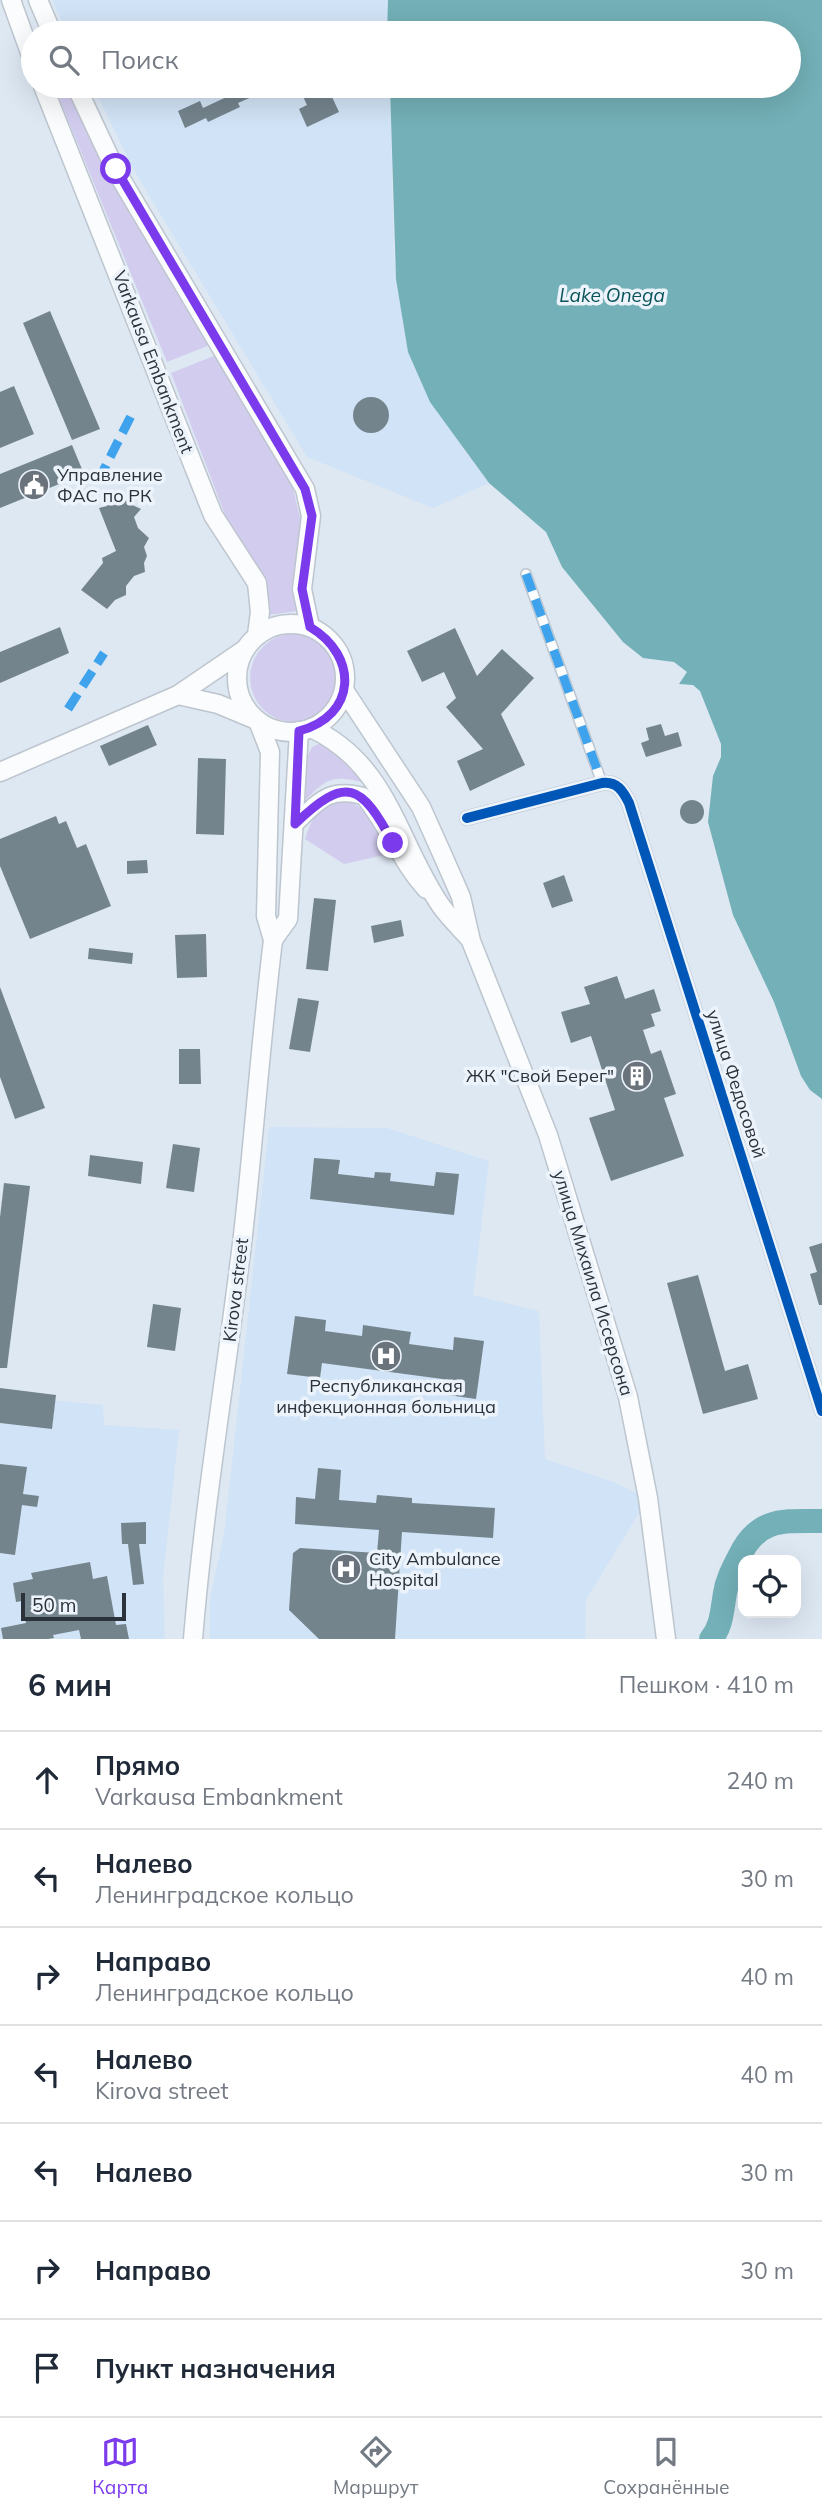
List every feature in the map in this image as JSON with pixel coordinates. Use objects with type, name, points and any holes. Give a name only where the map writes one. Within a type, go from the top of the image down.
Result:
[{"type":"main road","points":[[11,0],[29,21]]},
{"type":"main road","points":[[38,0],[40,21]]},
{"type":"main road","name":"Varkausa Embankment","points":[[48,98],[213,515],[257,583],[260,597],[257,635]]},
{"type":"main road","points":[[82,98],[116,169],[305,489],[312,516],[302,589],[310,627]]},
{"type":"main road","points":[[0,772],[178,695],[244,650],[257,635],[273,626],[292,623],[310,627],[328,637],[340,654],[345,678],[338,706],[326,719],[305,730],[270,728],[218,704],[178,695]]},
{"type":"main road","points":[[244,650],[237,668],[237,688],[245,706],[258,721]]},
{"type":"main road","name":"улица Михаила Иссерсона","points":[[344,690],[421,807],[461,897],[471,941],[548,1135],[628,1397],[648,1498],[666,1639]]},
{"type":"main road","name":"Kirova street","points":[[193,1639],[202,1525],[225,1384],[243,1236],[273,940],[265,916],[270,752],[258,721]]},
{"type":"main road","name":"улица Михаила Иссерсона","points":[[305,730],[336,739],[359,761],[394,811],[441,906],[471,941]]},
{"type":"main road","name":"Kirova street","points":[[273,940],[288,919],[305,730]]},
{"type":"street","points":[[467,818],[602,783],[526,574]]},
{"type":"street","name":"улица Федосовой","points":[[602,783],[609,782],[621,788],[629,803],[822,1411]]},
{"type":"street","points":[[295,824],[322,799],[335,793],[363,796],[377,813],[412,874],[441,906]]},
{"type":"shaded area","points":[[52,0],[388,0],[387,21],[62,21]]},
{"type":"shaded area","points":[[59,98],[72,98],[105,167],[210,345],[167,362]]},
{"type":"shaded area","points":[[99,98],[390,98],[394,260],[408,352],[464,450],[489,483],[433,508],[307,457],[133,169]]},
{"type":"shaded area","points":[[216,355],[293,488],[302,526],[293,578],[298,611],[269,615],[262,576],[227,520],[171,373]]},
{"type":"shaded area","points":[[294,634],[311,637],[325,647],[335,661],[338,678],[335,695],[325,709],[311,719],[294,722],[277,719],[263,709],[253,695],[250,678],[253,661],[263,647],[277,637]]},
{"type":"shaded area","points":[[321,743],[333,751],[362,782],[331,780],[306,800],[306,759],[312,747]]},
{"type":"shaded area","points":[[335,801],[353,802],[367,814],[389,854],[344,864],[305,839],[315,816]]},
{"type":"shaded area","points":[[269,1127],[387,1128],[489,1161],[473,1295],[539,1311],[545,1459],[613,1482],[648,1498],[586,1600],[585,1639],[210,1639],[210,1598],[224,1535]]},
{"type":"shaded area","points":[[0,1395],[103,1405],[104,1425],[179,1430],[163,1578],[165,1639],[0,1639]]},
{"type":"water","name":"Lake Onega","points":[[388,0],[822,0],[822,1099],[810,1090],[801,1076],[774,1002],[733,915],[708,822],[713,776],[721,757],[721,744],[700,691],[693,685],[679,684],[687,672],[674,662],[643,658],[623,642],[562,567],[546,532],[489,483],[430,402],[408,352],[396,279],[390,98],[801,98],[801,21],[387,21]]},
{"type":"building","points":[[224,98],[249,98],[238,103],[240,107],[208,122],[206,118],[185,128],[178,111],[200,101],[203,108]]},
{"type":"building","points":[[304,98],[333,98],[339,112],[307,127],[299,109],[307,105]]},
{"type":"building","points":[[50,311],[100,429],[72,440],[23,323]]},
{"type":"building","points":[[14,386],[34,434],[0,448],[0,392]]},
{"type":"building","points":[[371,397],[384,402],[389,415],[384,428],[371,433],[358,428],[353,415],[358,402]]},
{"type":"building","points":[[72,445],[84,474],[0,508],[0,474]]},
{"type":"building","points":[[114,495],[119,500],[125,497],[128,503],[141,509],[134,517],[138,528],[149,538],[144,547],[147,556],[144,563],[145,572],[134,576],[126,586],[126,595],[115,600],[107,609],[81,590],[103,563],[102,558],[116,551],[99,508],[107,506]]},
{"type":"building","points":[[60,627],[69,653],[0,683],[0,652]]},
{"type":"building","points":[[455,628],[477,676],[502,649],[534,678],[501,714],[525,765],[470,791],[457,761],[483,749],[446,707],[456,698],[444,672],[422,682],[407,651]]},
{"type":"building","points":[[661,724],[665,736],[678,732],[682,746],[646,757],[641,743],[649,740],[646,728]]},
{"type":"building","points":[[148,725],[157,745],[109,766],[100,746]]},
{"type":"building","points":[[198,758],[226,759],[224,835],[196,834]]},
{"type":"building","points":[[692,800],[701,803],[704,812],[701,821],[692,824],[683,821],[680,812],[683,803]]},
{"type":"building","points":[[56,816],[59,824],[66,821],[77,848],[86,844],[111,906],[30,939],[0,866],[0,839]]},
{"type":"building","points":[[147,860],[148,873],[127,874],[127,861]]},
{"type":"building","points":[[564,875],[573,901],[552,908],[543,883]]},
{"type":"building","points":[[314,898],[336,900],[328,971],[306,969]]},
{"type":"building","points":[[401,920],[404,936],[374,943],[371,926]]},
{"type":"building","points":[[206,934],[207,977],[177,978],[175,935]]},
{"type":"building","points":[[89,948],[133,953],[132,964],[88,959]]},
{"type":"building","name":"ЖК \"Свой Берег\"","points":[[617,976],[625,999],[654,989],[661,1011],[651,1014],[655,1026],[643,1030],[651,1054],[661,1050],[676,1094],[664,1098],[684,1156],[611,1181],[589,1118],[615,1110],[591,1036],[571,1043],[561,1012],[590,1004],[584,987]]},
{"type":"building","points":[[0,987],[45,1108],[15,1119],[0,1077]]},
{"type":"building","points":[[298,998],[319,1001],[310,1052],[289,1049]]},
{"type":"building","points":[[179,1049],[200,1049],[201,1084],[179,1084]]},
{"type":"building","points":[[173,1144],[200,1148],[194,1192],[166,1188]]},
{"type":"building","points":[[90,1155],[143,1162],[141,1184],[88,1176]]},
{"type":"building","points":[[314,1158],[340,1160],[338,1174],[374,1178],[375,1172],[391,1173],[390,1181],[434,1186],[436,1172],[459,1174],[454,1215],[310,1199]]},
{"type":"building","points":[[4,1183],[30,1186],[7,1368],[0,1368],[0,1217]]},
{"type":"building","points":[[822,1243],[822,1305],[819,1305],[810,1274],[817,1272],[809,1247]]},
{"type":"building","points":[[698,1275],[725,1371],[748,1364],[758,1399],[703,1414],[667,1283]]},
{"type":"building","points":[[153,1304],[181,1308],[175,1351],[147,1347]]},
{"type":"building","name":"Республиканская инфекционная больница","points":[[295,1316],[326,1320],[325,1331],[362,1336],[363,1325],[411,1332],[409,1344],[453,1350],[454,1337],[484,1341],[476,1399],[448,1395],[450,1380],[322,1363],[320,1378],[287,1374]]},
{"type":"building","points":[[0,1388],[56,1395],[52,1429],[0,1423]]},
{"type":"building","points":[[0,1464],[27,1467],[23,1494],[39,1496],[37,1507],[22,1505],[15,1555],[0,1553]]},
{"type":"building","name":"City Ambulance Hospital","points":[[318,1468],[341,1470],[339,1500],[376,1503],[377,1495],[412,1498],[412,1503],[495,1508],[493,1538],[402,1532],[395,1639],[319,1639],[289,1610],[293,1553],[300,1548],[377,1553],[379,1530],[295,1524],[296,1497],[315,1499]]},
{"type":"building","points":[[146,1522],[146,1544],[139,1544],[144,1584],[133,1585],[128,1544],[122,1544],[121,1523]]},
{"type":"building","points":[[90,1562],[93,1579],[107,1576],[116,1625],[126,1624],[129,1639],[81,1639],[79,1630],[53,1635],[54,1638],[48,1639],[3,1639],[1,1628],[26,1623],[22,1601],[16,1602],[13,1583],[33,1579],[31,1573]]},
{"type":"waterway","points":[[711,1639],[719,1623],[730,1575],[754,1534],[773,1524],[822,1521]]},
{"type":"marked path","points":[[98,481],[133,412]]},
{"type":"marked path","points":[[526,574],[602,783]]},
{"type":"marked path","points":[[68,709],[104,653]]},
{"type":"cycle path","points":[[467,818],[602,783],[616,785],[629,803],[822,1411]]},
{"type":"place","name":"Управление ФАС по РК","points":[[34,485]]},
{"type":"place","name":"ЖК \"Свой Берег\"","points":[[637,1076]]},
{"type":"place","name":"Республиканская инфекционная больница","points":[[386,1356]]},
{"type":"place","name":"City Ambulance Hospital","points":[[346,1569]]},
{"type":"route","points":[[116,169],[305,489],[312,516],[302,589],[303,601],[310,627],[328,637],[340,654],[345,678],[338,706],[326,719],[312,728],[299,731],[295,824],[322,799],[335,793],[348,793],[363,796],[377,813],[393,843]]}]
